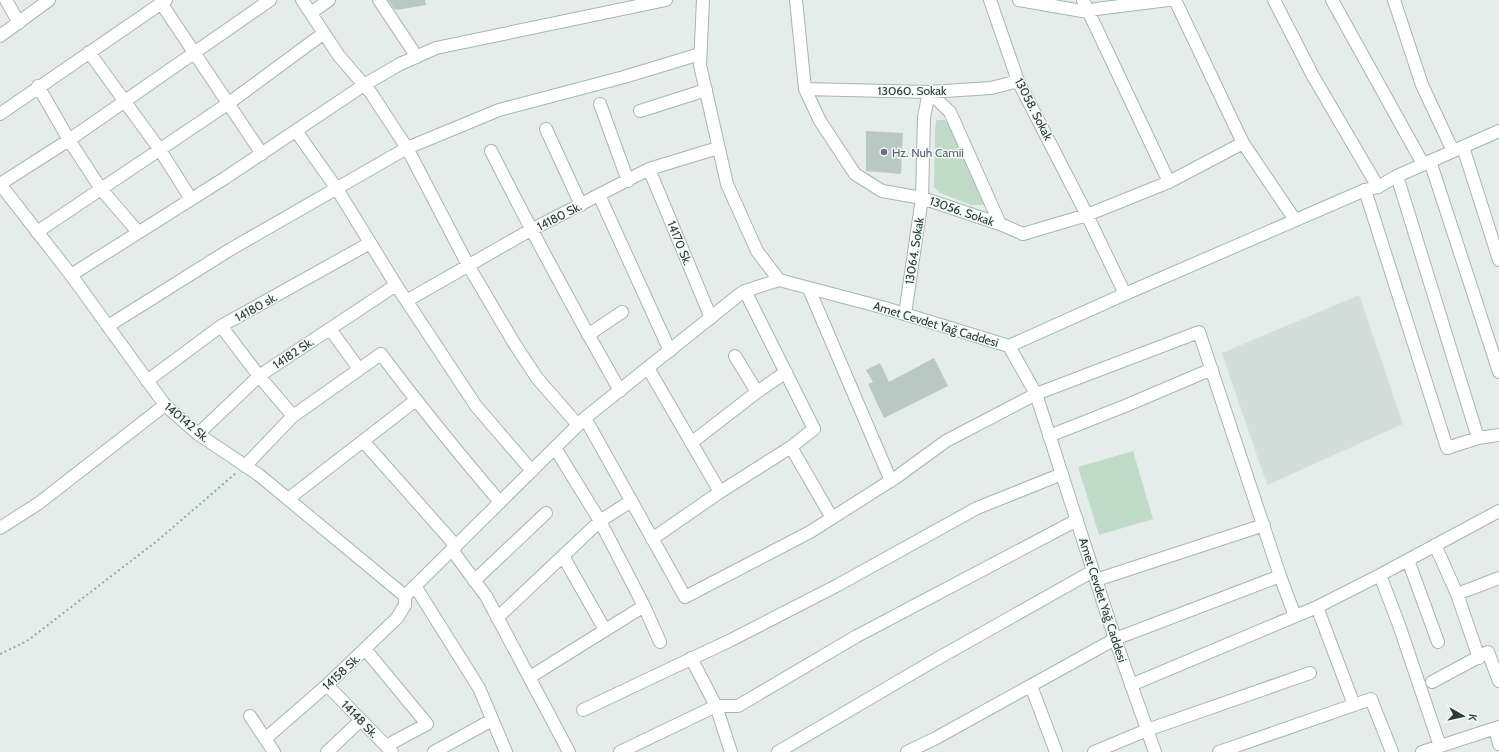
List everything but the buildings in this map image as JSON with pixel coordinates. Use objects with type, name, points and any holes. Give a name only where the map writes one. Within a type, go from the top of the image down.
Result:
[{"type":"street","points":[[6,0],[19,23]]},
{"type":"street","points":[[0,36],[49,0]]},
{"type":"street","points":[[0,184],[69,140],[270,0]]},
{"type":"street","points":[[302,0],[339,56],[371,93],[407,148],[468,265],[514,343],[538,378],[582,422],[632,501],[685,597],[810,532],[891,481],[946,442],[1036,394],[1199,332],[1280,576],[1295,616]]},
{"type":"street","points":[[311,13],[329,0]]},
{"type":"street","points":[[379,0],[417,56]]},
{"type":"street","points":[[71,275],[262,154],[364,85],[417,56],[436,48],[666,0]]},
{"type":"street","points":[[404,596],[582,422],[745,291],[779,280],[758,251],[727,184],[700,65],[703,0]]},
{"type":"street","name":"13056. Sokak","points":[[796,0],[805,89],[820,121],[855,174],[882,191],[922,198],[1000,224],[1023,234],[1088,215],[1170,182],[1243,144]]},
{"type":"street","name":"13058. Sokak","points":[[990,0],[1018,81],[1088,215],[1125,294]]},
{"type":"street","points":[[1019,0],[1088,12],[1096,9],[1168,0]]},
{"type":"street","points":[[1083,0],[1170,182]]},
{"type":"street","points":[[1175,0],[1243,144],[1295,220]]},
{"type":"street","points":[[1274,0],[1313,76],[1378,187]]},
{"type":"street","points":[[1332,0],[1426,163],[1499,372]]},
{"type":"street","points":[[1394,0],[1422,85],[1458,149],[1499,260]]},
{"type":"street","points":[[0,114],[38,86],[163,1],[195,53],[262,154]]},
{"type":"street","points":[[37,232],[229,103],[324,33]]},
{"type":"street","points":[[88,52],[160,150],[191,199]]},
{"type":"street","points":[[108,326],[231,250],[407,148],[499,110],[624,77],[700,54]]},
{"type":"street","name":"13060. Sokak","points":[[805,89],[930,92],[990,88],[1018,81]]},
{"type":"street","points":[[38,86],[69,140],[101,189],[138,232]]},
{"type":"street","points":[[640,111],[706,90]]},
{"type":"street","points":[[930,92],[950,112],[1000,224]]},
{"type":"street","name":"13064. Sokak","points":[[905,314],[922,198],[924,117],[930,92]]},
{"type":"street","points":[[600,104],[628,181]]},
{"type":"street","points":[[546,129],[581,204]]},
{"type":"street","points":[[296,130],[336,189],[396,285],[408,300],[476,406],[532,472]]},
{"type":"street","points":[[1009,346],[1295,220],[1365,190],[1378,187],[1397,176],[1458,149],[1498,134]]},
{"type":"street","name":"14180 Sk.","points":[[408,300],[531,230],[649,169],[718,148]]},
{"type":"street","points":[[491,151],[531,230],[620,391]]},
{"type":"street","name":"14170 Sk.","points":[[649,169],[711,318]]},
{"type":"street","points":[[1397,176],[1478,438]]},
{"type":"street","name":"140142 Sk.","points":[[0,184],[71,275],[165,405],[198,434],[259,475],[404,596]]},
{"type":"street","points":[[1365,190],[1447,448],[1478,438],[1499,435]]},
{"type":"street","points":[[599,195],[670,350]]},
{"type":"street","name":"14180 sk.","points":[[148,381],[221,326],[370,243]]},
{"type":"street","name":"Amet Cevdet Yağ Caddesi","points":[[779,280],[905,314],[1009,346],[1036,394],[1115,639],[1155,752]]},
{"type":"street","name":"14182 Sk.","points":[[198,434],[259,376],[396,285]]},
{"type":"street","points":[[809,289],[891,481]]},
{"type":"street","points":[[652,539],[720,492],[791,447],[814,429],[745,291]]},
{"type":"street","points":[[588,335],[622,312]]},
{"type":"street","points":[[221,326],[259,376],[293,416]]},
{"type":"street","points":[[330,329],[359,368]]},
{"type":"street","points":[[245,466],[293,416],[359,368],[381,354],[465,461],[500,502]]},
{"type":"street","points":[[735,356],[757,392]]},
{"type":"street","points":[[648,368],[720,492]]},
{"type":"street","points":[[1050,436],[1212,369]]},
{"type":"street","points":[[691,443],[757,392],[786,372]]},
{"type":"street","points":[[288,499],[416,400]]},
{"type":"street","points":[[0,528],[39,503],[165,405]]},
{"type":"street","points":[[363,441],[454,548],[486,596],[569,752]]},
{"type":"street","points":[[791,447],[832,518]]},
{"type":"street","points":[[555,448],[600,522],[644,606],[660,642]]},
{"type":"street","points":[[583,710],[731,640],[838,585],[977,508],[1062,474]]},
{"type":"street","points":[[498,618],[600,522],[632,501]]},
{"type":"street","points":[[1132,685],[1317,607],[1499,511]]},
{"type":"street","points":[[474,580],[546,513]]},
{"type":"street","points":[[620,752],[716,706],[738,706],[857,636],[1077,520]]},
{"type":"street","points":[[778,752],[929,664],[1095,575],[1264,525]]},
{"type":"street","points":[[1435,545],[1457,594],[1479,658]]},
{"type":"street","points":[[563,556],[605,630]]},
{"type":"street","points":[[1408,560],[1438,642]]},
{"type":"street","points":[[1380,575],[1446,747]]},
{"type":"street","points":[[907,752],[936,738],[1115,639],[1280,576]]},
{"type":"street","points":[[1457,594],[1499,578]]},
{"type":"street","points":[[415,586],[478,688],[506,752]]},
{"type":"street","name":"14158 Sk.","points":[[265,739],[327,685],[398,618],[405,605],[404,596]]},
{"type":"street","points":[[530,677],[644,606]]},
{"type":"street","points":[[1317,607],[1354,705]]},
{"type":"street","points":[[365,649],[427,724],[390,750]]},
{"type":"street","points":[[1432,682],[1488,652],[1499,681]]},
{"type":"street","points":[[691,658],[716,706],[731,752]]},
{"type":"street","points":[[1094,752],[1147,730],[1310,673]]},
{"type":"street","name":"14148 Sk.","points":[[327,685],[390,750]]},
{"type":"street","points":[[1031,686],[1056,752]]},
{"type":"street","points":[[1219,752],[1371,698],[1392,752]]},
{"type":"street","points":[[250,716],[274,752]]},
{"type":"street","points":[[327,752],[361,720]]},
{"type":"street","points":[[434,752],[492,720]]},
{"type":"street","points":[[1422,752],[1446,747],[1497,728],[1499,744]]},
{"type":"path","points":[[0,654],[33,637],[156,541],[245,466]]},
{"type":"shaded area","points":[[1359,295],[1403,424],[1267,485],[1222,353]]},
{"type":"green space","points":[[945,120],[950,125],[985,205],[971,205],[940,193],[934,187],[935,129],[936,121]]},
{"type":"green space","points":[[1133,451],[1153,519],[1099,535],[1078,467]]},
{"type":"place","name":"Hz. Nuh Camii","points":[[884,152]]}]
